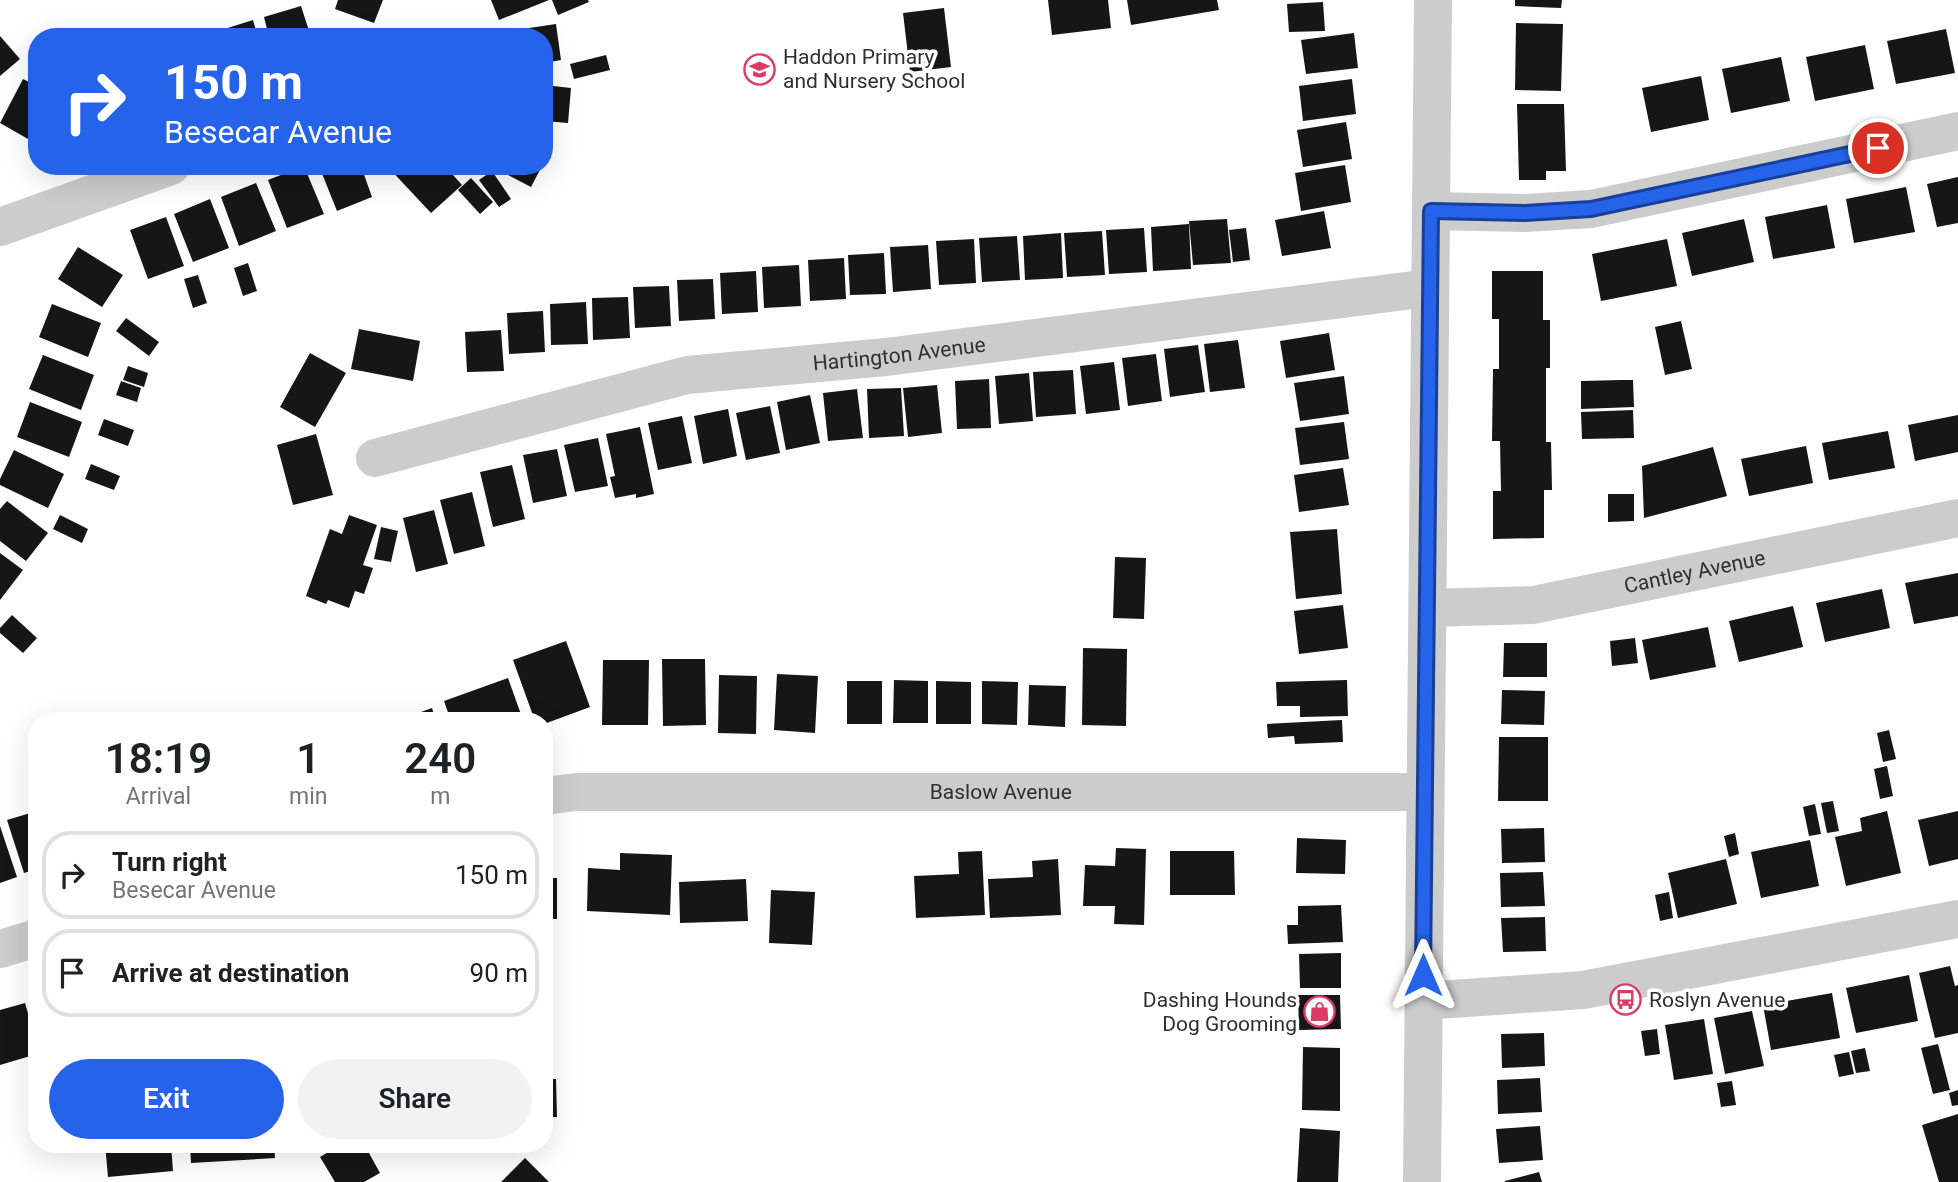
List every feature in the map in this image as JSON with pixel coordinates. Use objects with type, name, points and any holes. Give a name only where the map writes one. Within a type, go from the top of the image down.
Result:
[{"type":"street","points":[[1422,1182],[1433,0]]},
{"type":"street","points":[[1431,211],[1525,213],[1591,209],[1958,131]]},
{"type":"street","points":[[0,227],[147,175]]},
{"type":"street","name":"Hartington Avenue","points":[[375,458],[687,375],[886,358],[1429,288]]},
{"type":"street","name":"Cantley Avenue","points":[[1428,608],[1533,605],[1958,518]]},
{"type":"street","name":"Baslow Avenue","points":[[560,794],[1424,792]]},
{"type":"street","points":[[1423,1001],[1583,990],[1958,919]]},
{"type":"street","points":[[0,949],[28,941]]},
{"type":"building","points":[[338,0],[383,0],[374,23],[335,9]]},
{"type":"building","points":[[491,0],[549,0],[499,20]]},
{"type":"building","points":[[552,0],[588,0],[589,2],[558,15]]},
{"type":"building","points":[[1048,0],[1108,0],[1111,28],[1052,35]]},
{"type":"building","points":[[1127,0],[1217,0],[1219,10],[1131,25]]},
{"type":"building","points":[[1515,0],[1562,0],[1561,8],[1515,6]]},
{"type":"building","points":[[1323,2],[1325,31],[1289,32],[1287,4]]},
{"type":"building","points":[[301,6],[308,28],[267,28],[264,17]]},
{"type":"building","points":[[944,8],[951,67],[910,72],[903,13]]},
{"type":"building","points":[[253,20],[255,28],[228,28]]},
{"type":"building","points":[[1516,23],[1563,24],[1561,91],[1515,90]]},
{"type":"building","points":[[556,24],[561,60],[553,61],[553,28],[529,28]]},
{"type":"building","points":[[1946,29],[1955,73],[1896,84],[1887,41]]},
{"type":"building","points":[[1354,33],[1358,68],[1306,74],[1301,40]]},
{"type":"building","points":[[0,36],[20,59],[0,76]]},
{"type":"building","points":[[1865,45],[1874,89],[1815,101],[1806,57]]},
{"type":"building","points":[[606,55],[610,70],[574,79],[570,64]]},
{"type":"building","points":[[1781,57],[1790,101],[1731,113],[1722,69]]},
{"type":"building","points":[[1701,76],[1709,120],[1651,132],[1642,88]]},
{"type":"building","points":[[23,79],[28,82],[28,139],[0,123]]},
{"type":"building","points":[[1352,79],[1356,114],[1303,121],[1299,86]]},
{"type":"building","points":[[553,86],[571,88],[568,123],[553,122]]},
{"type":"building","points":[[1517,104],[1564,104],[1566,171],[1546,171],[1546,180],[1519,180]]},
{"type":"building","points":[[1346,122],[1352,159],[1303,167],[1297,130]]},
{"type":"building","points":[[1345,165],[1351,202],[1301,211],[1295,173]]},
{"type":"building","points":[[281,175],[308,175],[324,214],[287,228],[268,180]]},
{"type":"building","points":[[323,175],[364,175],[372,197],[337,211]]},
{"type":"building","points":[[395,175],[453,175],[462,185],[431,213]]},
{"type":"building","points":[[486,175],[495,175],[511,199],[499,207],[479,180]]},
{"type":"building","points":[[508,175],[537,175],[531,187]]},
{"type":"building","points":[[1958,177],[1958,223],[1937,227],[1927,184]]},
{"type":"building","points":[[471,178],[493,202],[480,214],[458,190]]},
{"type":"building","points":[[256,183],[276,231],[239,246],[221,197]]},
{"type":"building","points":[[1906,187],[1915,232],[1854,243],[1846,199]]},
{"type":"building","points":[[210,199],[229,248],[193,262],[174,214]]},
{"type":"building","points":[[1827,205],[1835,248],[1773,259],[1765,217]]},
{"type":"building","points":[[1324,211],[1331,248],[1282,256],[1275,220]]},
{"type":"building","points":[[166,217],[184,266],[148,279],[130,230]]},
{"type":"building","points":[[1227,219],[1231,263],[1193,265],[1189,221]]},
{"type":"building","points":[[1744,219],[1754,262],[1692,276],[1682,233]]},
{"type":"building","points":[[1189,224],[1191,269],[1153,271],[1151,227]]},
{"type":"building","points":[[1144,228],[1147,272],[1109,274],[1106,230]]},
{"type":"building","points":[[1246,228],[1250,260],[1233,262],[1229,230]]},
{"type":"building","points":[[1102,231],[1105,275],[1067,277],[1064,233]]},
{"type":"building","points":[[1061,233],[1063,278],[1025,280],[1023,236]]},
{"type":"building","points":[[1017,236],[1020,280],[982,282],[979,238]]},
{"type":"building","points":[[974,239],[976,283],[939,285],[936,241]]},
{"type":"building","points":[[1667,239],[1677,286],[1601,301],[1592,254]]},
{"type":"building","points":[[928,245],[931,289],[893,292],[890,247]]},
{"type":"building","points":[[78,247],[123,275],[102,307],[58,279]]},
{"type":"building","points":[[884,253],[886,294],[850,295],[848,255]]},
{"type":"building","points":[[844,258],[846,299],[810,301],[808,260]]},
{"type":"building","points":[[248,263],[257,291],[243,296],[234,268]]},
{"type":"building","points":[[799,265],[801,306],[764,308],[762,267]]},
{"type":"building","points":[[756,271],[758,312],[722,314],[720,273]]},
{"type":"building","points":[[1492,271],[1543,271],[1543,320],[1550,320],[1550,368],[1546,368],[1546,442],[1551,442],[1552,490],[1544,490],[1544,538],[1493,539],[1493,491],[1501,491],[1500,441],[1492,441],[1493,369],[1499,369],[1499,319],[1492,319]]},
{"type":"building","points":[[198,275],[207,303],[193,308],[184,279]]},
{"type":"building","points":[[713,279],[715,319],[679,321],[677,280]]},
{"type":"building","points":[[669,286],[671,326],[635,328],[633,287]]},
{"type":"building","points":[[628,297],[630,338],[593,340],[592,298]]},
{"type":"building","points":[[586,302],[588,344],[551,345],[550,304]]},
{"type":"building","points":[[52,304],[101,323],[88,357],[39,337]]},
{"type":"building","points":[[543,311],[545,352],[509,354],[507,313]]},
{"type":"building","points":[[126,318],[159,342],[149,356],[116,331]]},
{"type":"building","points":[[1681,321],[1692,369],[1665,375],[1655,327]]},
{"type":"building","points":[[359,329],[420,341],[413,381],[351,369]]},
{"type":"building","points":[[501,330],[504,371],[467,372],[465,332]]},
{"type":"building","points":[[1329,333],[1335,370],[1286,378],[1280,341]]},
{"type":"building","points":[[1238,340],[1245,388],[1210,392],[1204,344]]},
{"type":"building","points":[[1198,345],[1205,392],[1170,397],[1164,349]]},
{"type":"building","points":[[310,353],[346,373],[315,427],[280,407]]},
{"type":"building","points":[[1156,354],[1162,401],[1128,406],[1122,358]]},
{"type":"building","points":[[43,355],[94,375],[81,410],[29,389]]},
{"type":"building","points":[[1114,362],[1120,410],[1086,414],[1080,366]]},
{"type":"building","points":[[128,366],[148,373],[144,387],[123,380]]},
{"type":"building","points":[[1073,370],[1076,414],[1036,417],[1033,372]]},
{"type":"building","points":[[1029,373],[1033,421],[999,424],[995,376]]},
{"type":"building","points":[[1344,376],[1349,414],[1300,421],[1294,383]]},
{"type":"building","points":[[989,379],[991,428],[957,429],[955,381]]},
{"type":"building","points":[[1633,380],[1634,407],[1581,409],[1581,381]]},
{"type":"building","points":[[121,381],[141,388],[137,402],[116,395]]},
{"type":"building","points":[[937,385],[942,433],[908,437],[903,388]]},
{"type":"building","points":[[901,388],[904,436],[869,438],[867,389]]},
{"type":"building","points":[[857,389],[863,438],[828,441],[823,393]]},
{"type":"building","points":[[810,395],[820,443],[786,450],[777,402]]},
{"type":"building","points":[[30,402],[82,422],[69,457],[17,437]]},
{"type":"building","points":[[770,406],[780,453],[746,460],[736,413]]},
{"type":"building","points":[[728,409],[737,456],[703,464],[694,416]]},
{"type":"building","points":[[1633,410],[1634,438],[1582,439],[1581,412]]},
{"type":"building","points":[[1958,415],[1958,452],[1915,461],[1908,425]]},
{"type":"building","points":[[682,416],[692,463],[658,470],[648,423]]},
{"type":"building","points":[[104,419],[134,430],[128,446],[98,435]]},
{"type":"building","points":[[1344,422],[1349,459],[1300,465],[1295,428]]},
{"type":"building","points":[[640,427],[654,494],[636,498],[636,494],[615,498],[610,477],[615,476],[606,434]]},
{"type":"building","points":[[1888,431],[1895,468],[1829,480],[1822,443]]},
{"type":"building","points":[[316,434],[333,495],[293,505],[277,445]]},
{"type":"building","points":[[598,438],[608,486],[575,492],[564,445]]},
{"type":"building","points":[[1806,446],[1813,483],[1749,496],[1741,459]]},
{"type":"building","points":[[1713,447],[1727,496],[1644,518],[1642,466]]},
{"type":"building","points":[[557,449],[567,496],[533,503],[523,455]]},
{"type":"building","points":[[14,450],[64,474],[48,508],[0,485],[0,479]]},
{"type":"building","points":[[91,464],[120,476],[114,490],[85,479]]},
{"type":"building","points":[[512,465],[525,519],[493,527],[480,472]]},
{"type":"building","points":[[1343,468],[1349,505],[1299,512],[1294,475]]},
{"type":"building","points":[[472,492],[485,546],[454,554],[440,500]]},
{"type":"building","points":[[1608,494],[1634,494],[1634,521],[1608,522]]},
{"type":"building","points":[[7,501],[48,533],[26,561],[0,541],[0,509]]},
{"type":"building","points":[[434,510],[448,564],[416,572],[403,518]]},
{"type":"building","points":[[60,515],[88,529],[82,543],[53,529]]},
{"type":"building","points":[[349,515],[377,525],[363,565],[373,568],[364,594],[355,591],[349,608],[328,600],[326,604],[306,596],[330,529],[342,534]]},
{"type":"building","points":[[381,527],[398,531],[391,562],[374,559]]},
{"type":"building","points":[[1337,529],[1342,594],[1296,599],[1290,532]]},
{"type":"building","points":[[0,553],[23,570],[0,600]]},
{"type":"building","points":[[1115,557],[1146,558],[1144,619],[1113,618]]},
{"type":"building","points":[[1958,573],[1958,616],[1914,624],[1905,583]]},
{"type":"building","points":[[1882,589],[1890,628],[1825,642],[1816,603]]},
{"type":"building","points":[[1343,605],[1348,648],[1299,654],[1294,611]]},
{"type":"building","points":[[1793,606],[1803,647],[1739,662],[1729,621]]},
{"type":"building","points":[[12,615],[37,638],[23,653],[0,633],[0,628]]},
{"type":"building","points":[[1708,627],[1716,667],[1650,680],[1642,640]]},
{"type":"building","points":[[1635,638],[1638,663],[1612,666],[1610,641]]},
{"type":"building","points":[[566,641],[590,707],[553,721],[553,712],[532,712],[513,660]]},
{"type":"building","points":[[1504,643],[1547,643],[1547,677],[1503,677]]},
{"type":"building","points":[[1083,648],[1127,649],[1126,726],[1082,725]]},
{"type":"building","points":[[662,659],[705,659],[706,725],[663,726]]},
{"type":"building","points":[[603,660],[649,660],[648,725],[602,725]]},
{"type":"building","points":[[777,674],[818,676],[815,733],[774,730]]},
{"type":"building","points":[[719,675],[757,676],[756,734],[718,733]]},
{"type":"building","points":[[508,678],[520,712],[448,712],[444,701]]},
{"type":"building","points":[[894,680],[928,681],[928,723],[893,723]]},
{"type":"building","points":[[1347,680],[1348,716],[1300,717],[1300,706],[1277,706],[1276,682]]},
{"type":"building","points":[[847,681],[882,681],[882,724],[847,724]]},
{"type":"building","points":[[936,681],[971,682],[971,724],[936,724]]},
{"type":"building","points":[[982,681],[1018,682],[1017,725],[982,724]]},
{"type":"building","points":[[1029,685],[1066,686],[1065,727],[1028,725]]},
{"type":"building","points":[[1502,690],[1545,691],[1544,725],[1501,724]]},
{"type":"building","points":[[1342,720],[1343,742],[1295,744],[1294,736],[1268,738],[1267,724]]},
{"type":"building","points":[[1889,730],[1896,759],[1883,762],[1877,733]]},
{"type":"building","points":[[1499,737],[1548,737],[1548,801],[1498,801]]},
{"type":"building","points":[[1887,766],[1893,796],[1880,799],[1874,769]]},
{"type":"building","points":[[1833,801],[1839,831],[1827,833],[1821,803]]},
{"type":"building","points":[[1815,804],[1821,834],[1809,836],[1803,807]]},
{"type":"building","points":[[1887,811],[1901,873],[1846,886],[1835,837],[1862,831],[1860,818]]},
{"type":"building","points":[[1958,811],[1958,859],[1929,866],[1918,820]]},
{"type":"building","points":[[28,814],[28,872],[24,873],[7,820]]},
{"type":"building","points":[[0,826],[17,877],[0,883]]},
{"type":"building","points":[[1544,828],[1545,862],[1502,863],[1501,829]]},
{"type":"building","points":[[1735,833],[1739,854],[1729,857],[1724,836]]},
{"type":"building","points":[[1297,838],[1346,840],[1345,874],[1296,873]]},
{"type":"building","points":[[1810,840],[1819,886],[1761,898],[1751,852]]},
{"type":"building","points":[[1116,848],[1146,849],[1144,925],[1114,924],[1115,906],[1083,906],[1085,865],[1115,866]]},
{"type":"building","points":[[982,851],[985,915],[916,918],[914,876],[959,874],[958,852]]},
{"type":"building","points":[[1170,851],[1234,851],[1235,895],[1170,895]]},
{"type":"building","points":[[620,853],[672,855],[670,915],[587,911],[588,868],[620,870]]},
{"type":"building","points":[[1058,859],[1061,915],[990,918],[988,879],[1033,877],[1032,861]]},
{"type":"building","points":[[1726,859],[1737,904],[1678,918],[1668,873]]},
{"type":"building","points":[[1543,872],[1545,906],[1501,907],[1500,873]]},
{"type":"building","points":[[553,878],[557,878],[557,919],[553,919]]},
{"type":"building","points":[[746,879],[748,921],[680,923],[679,882]]},
{"type":"building","points":[[771,890],[815,892],[812,945],[769,943]]},
{"type":"building","points":[[1669,892],[1673,918],[1660,921],[1655,895]]},
{"type":"building","points":[[1341,905],[1343,942],[1288,944],[1287,925],[1298,925],[1298,906]]},
{"type":"building","points":[[1545,917],[1546,951],[1503,952],[1501,918]]},
{"type":"building","points":[[1341,953],[1341,988],[1300,988],[1299,954]]},
{"type":"building","points":[[1950,966],[1955,986],[1958,985],[1958,1033],[1935,1038],[1919,973]]},
{"type":"building","points":[[1909,975],[1918,1021],[1856,1033],[1846,988]]},
{"type":"building","points":[[1832,993],[1840,1038],[1771,1050],[1763,1005]]},
{"type":"building","name":"Dashing Hounds Dog Grooming","points":[[1298,995],[1340,995],[1341,1029],[1299,1030]]},
{"type":"building","points":[[25,1003],[28,1013],[28,1057],[0,1065],[0,1010]]},
{"type":"building","points":[[1752,1011],[1764,1066],[1725,1074],[1714,1018]]},
{"type":"building","points":[[1704,1019],[1713,1074],[1674,1080],[1665,1025]]},
{"type":"building","points":[[1657,1029],[1660,1054],[1645,1056],[1641,1031]]},
{"type":"building","points":[[1544,1033],[1545,1066],[1502,1068],[1501,1034]]},
{"type":"building","points":[[1938,1044],[1950,1090],[1933,1094],[1921,1048]]},
{"type":"building","points":[[1303,1047],[1340,1048],[1340,1111],[1302,1110]]},
{"type":"building","points":[[1865,1048],[1870,1071],[1856,1073],[1851,1051]]},
{"type":"building","points":[[1849,1052],[1854,1074],[1839,1077],[1834,1055]]},
{"type":"building","points":[[1540,1078],[1542,1112],[1498,1114],[1497,1080]]},
{"type":"building","points":[[553,1079],[556,1079],[557,1117],[553,1117]]},
{"type":"building","points":[[1732,1081],[1736,1105],[1721,1107],[1717,1083]]},
{"type":"building","points":[[1958,1090],[1958,1105],[1952,1106],[1949,1093]]},
{"type":"building","points":[[1958,1114],[1958,1182],[1939,1182],[1922,1125]]},
{"type":"building","points":[[1540,1126],[1543,1160],[1499,1163],[1496,1129]]},
{"type":"building","points":[[1300,1128],[1340,1131],[1338,1182],[1297,1182]]},
{"type":"building","points":[[106,1153],[172,1153],[173,1171],[108,1177]]},
{"type":"building","points":[[190,1153],[275,1153],[275,1158],[191,1163]]},
{"type":"building","points":[[327,1153],[369,1153],[380,1173],[364,1182],[335,1182],[320,1157]]},
{"type":"building","points":[[525,1158],[549,1182],[501,1182]]},
{"type":"building","points":[[1539,1172],[1542,1182],[1505,1182],[1505,1181]]},
{"type":"place","name":"Haddon Primary and Nursery School","points":[[760,69]]},
{"type":"place","name":"Roslyn Avenue","points":[[1626,1000]]},
{"type":"place","name":"Dashing Hounds Dog Grooming","points":[[1320,1012]]},
{"type":"route","points":[[1423,975],[1431,211],[1525,213],[1591,209],[1878,148]]}]
